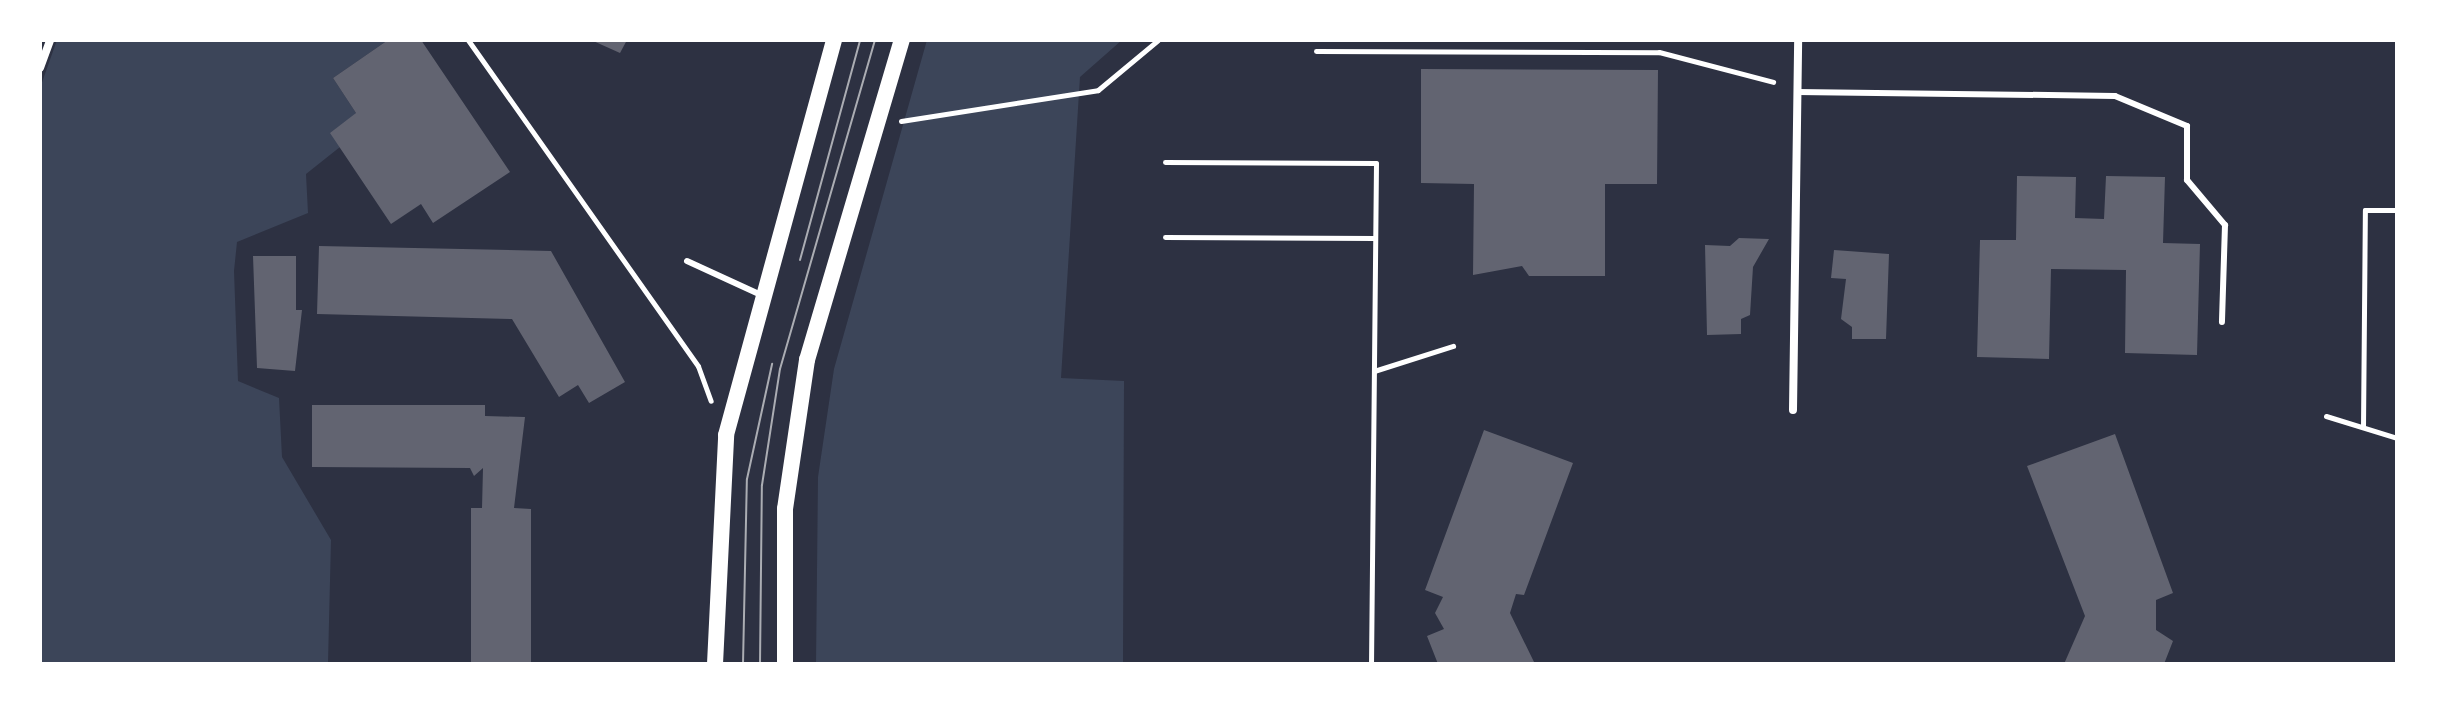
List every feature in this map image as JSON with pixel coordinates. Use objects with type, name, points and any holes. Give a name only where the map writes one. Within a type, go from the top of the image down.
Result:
[{"type":"main road","points":[[715,664],[726,435],[761,295],[834,40]]},
{"type":"main road","points":[[785,664],[785,509],[807,360],[902,40]]},
{"type":"street","points":[[40,68],[50,40]]},
{"type":"street","points":[[1793,410],[1798,40]]},
{"type":"lane","points":[[1797,92],[2115,96],[2187,126],[2187,180],[2225,225],[2222,322]]},
{"type":"lane","points":[[687,261],[761,295]]},
{"type":"path","points":[[468,40],[698,366],[713,405]]},
{"type":"path","points":[[896,122],[1098,90],[1158,40]]},
{"type":"path","points":[[1316,51],[1659,52],[1773,82]]},
{"type":"path","points":[[1165,162],[1376,163],[1371,664]]},
{"type":"path","points":[[2363,427],[2365,210],[2395,210]]},
{"type":"path","points":[[1165,237],[1375,238]]},
{"type":"path","points":[[1374,371],[1453,346]]},
{"type":"path","points":[[2326,416],[2397,438]]},
{"type":"shaded area","points":[[57,40],[388,40],[333,78],[356,113],[340,147],[306,174],[308,213],[237,242],[234,271],[238,381],[279,398],[282,457],[331,540],[328,663],[40,664],[40,88]]},
{"type":"shaded area","points":[[927,40],[1122,40],[1080,77],[1061,378],[1124,381],[1123,664],[816,664],[818,477],[834,369]]},
{"type":"building","points":[[388,40],[421,40],[510,172],[433,223],[421,204],[391,224],[330,133],[356,113],[333,78]]},
{"type":"building","points":[[591,40],[627,40],[620,53]]},
{"type":"building","points":[[1421,69],[1658,70],[1657,184],[1605,184],[1605,276],[1529,276],[1522,266],[1473,275],[1474,184],[1421,183]]},
{"type":"building","points":[[2017,176],[2076,177],[2075,218],[2104,219],[2106,176],[2165,177],[2163,243],[2200,244],[2197,355],[2125,353],[2126,270],[2051,269],[2049,359],[1977,357],[1980,240],[2016,240]]},
{"type":"building","points":[[1739,238],[1769,239],[1753,267],[1750,315],[1741,319],[1741,334],[1707,335],[1705,245],[1730,246]]},
{"type":"building","points":[[319,246],[551,251],[625,382],[589,403],[578,385],[559,397],[512,319],[317,314]]},
{"type":"building","points":[[1834,250],[1889,254],[1886,339],[1852,339],[1852,327],[1841,319],[1846,279],[1831,278]]},
{"type":"building","points":[[253,256],[296,256],[296,310],[302,310],[295,371],[257,368]]},
{"type":"building","points":[[312,405],[485,405],[485,416],[525,417],[514,508],[531,509],[531,664],[471,664],[471,508],[482,508],[483,468],[474,476],[470,468],[312,467]]},
{"type":"building","points":[[1484,430],[1573,463],[1524,595],[1516,594],[1510,613],[1535,664],[1438,664],[1427,636],[1444,629],[1435,613],[1443,597],[1425,590]]},
{"type":"building","points":[[2115,434],[2173,593],[2156,600],[2156,630],[2173,641],[2164,664],[2064,664],[2085,616],[2027,466]]},
{"type":"tram line","points":[[800,260],[860,40]]},
{"type":"tram line","points":[[760,664],[762,485],[780,369],[875,40]]},
{"type":"tram line","points":[[743,664],[747,479],[772,364]]}]
